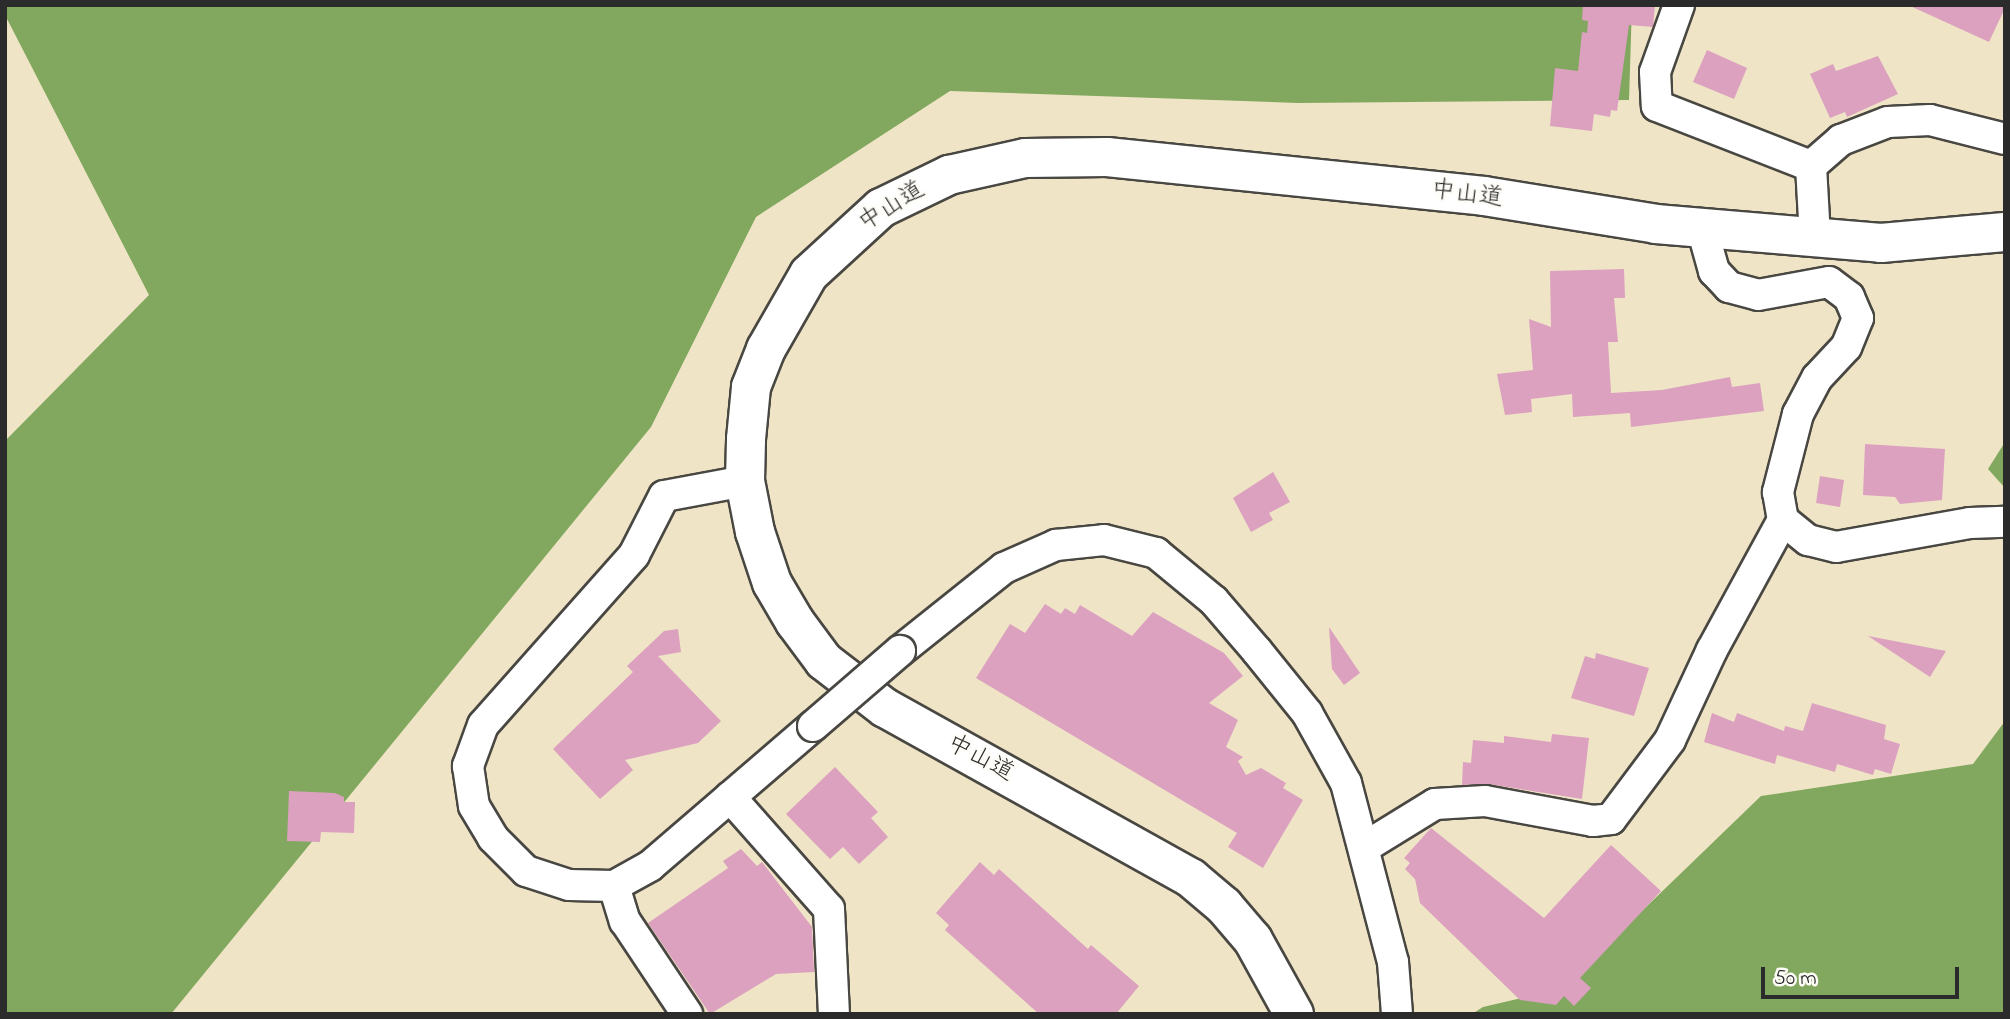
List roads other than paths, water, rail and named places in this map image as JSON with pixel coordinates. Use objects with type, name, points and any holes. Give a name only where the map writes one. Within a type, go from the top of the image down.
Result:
[{"type":"highway","name":"中山道","points":[[1294,1014],[1253,940],[1224,906],[1191,878],[885,708],[824,661],[772,583],[745,481],[751,387],[789,304],[809,274],[881,208],[949,175],[1025,158],[1107,157],[1484,196],[1702,228],[1881,243],[2005,232]]},
{"type":"street","points":[[1679,5],[1655,72],[1657,106],[1811,166]]},
{"type":"street","points":[[1811,166],[1841,140],[1888,122],[1930,120],[2005,139]]},
{"type":"street","points":[[1811,166],[1815,238]]},
{"type":"street","points":[[1365,847],[1435,804],[1485,801],[1593,821],[1611,819],[1670,740],[1712,650],[1783,520],[1778,492],[1798,414],[1817,378],[1846,347],[1858,318],[1849,297],[1829,282],[1758,295],[1729,287],[1714,271],[1702,228]]},
{"type":"street","points":[[745,481],[664,496],[634,555],[483,725],[468,766],[474,806],[493,838],[526,871],[569,885],[614,886],[650,866],[900,651],[1004,568],[1056,545],[1104,540],[1156,553],[1214,601],[1307,713],[1346,783],[1365,847],[1392,962],[1397,1014]]},
{"type":"street","points":[[1783,520],[1808,540],[1836,547],[1970,523],[2005,522]]},
{"type":"street","points":[[730,797],[830,909],[834,1014]]},
{"type":"street","points":[[614,886],[625,921],[687,1014]]}]
